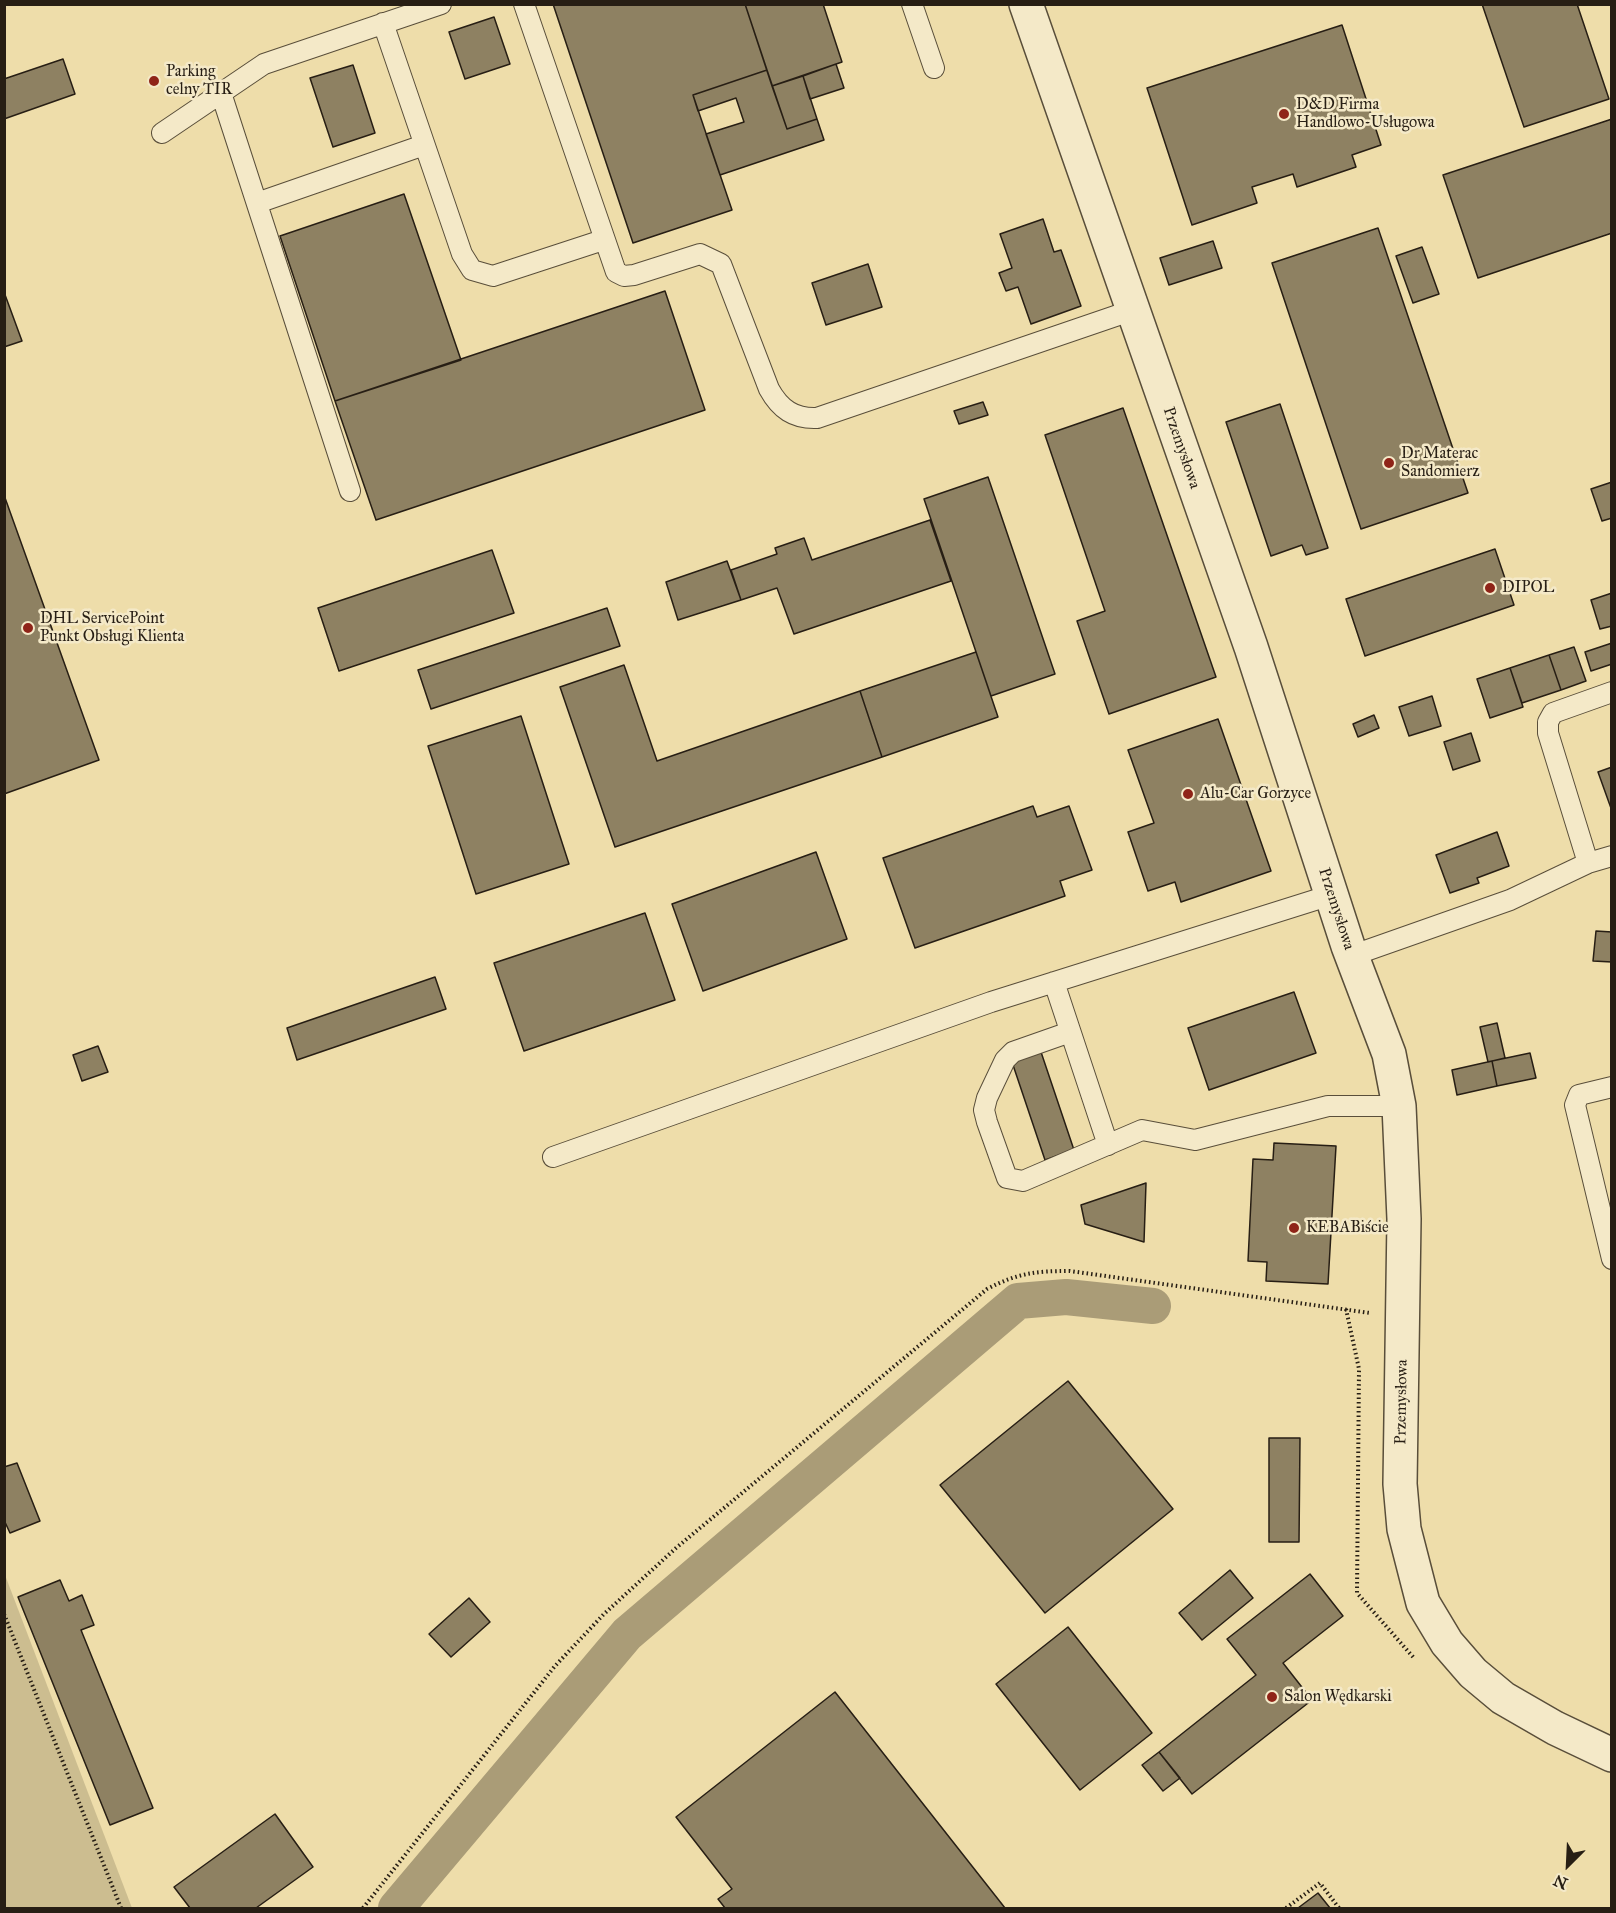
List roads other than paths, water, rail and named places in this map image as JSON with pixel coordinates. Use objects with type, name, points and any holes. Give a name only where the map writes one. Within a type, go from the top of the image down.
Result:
[{"type":"street","name":"Przemysłowa","points":[[1026,4],[1251,647],[1351,956],[1389,1054],[1399,1106],[1404,1219],[1400,1484],[1404,1528],[1423,1603],[1447,1643],[1473,1673],[1503,1698],[1555,1728],[1611,1755]]},
{"type":"lane","points":[[162,133],[264,63],[441,4]]},
{"type":"lane","points":[[524,4],[603,240],[616,272],[624,276],[700,254],[721,264],[769,389],[777,403],[801,418],[817,418],[1133,310]]},
{"type":"lane","points":[[912,4],[934,68]]},
{"type":"lane","points":[[383,23],[462,254],[472,270],[493,276],[603,240]]},
{"type":"lane","points":[[221,93],[350,491]]},
{"type":"lane","points":[[257,203],[424,145]]},
{"type":"lane","points":[[1587,863],[1548,733],[1548,722],[1553,713],[1611,692]]},
{"type":"lane","points":[[1351,956],[1510,900],[1587,863],[1611,856]]},
{"type":"lane","points":[[553,1158],[991,1002],[1330,895]]},
{"type":"lane","points":[[1053,982],[1108,1145]]},
{"type":"lane","points":[[1070,1032],[1013,1052],[1005,1060],[987,1098],[984,1110],[1007,1178],[1023,1181],[1142,1130],[1195,1140],[1328,1106],[1399,1106]]},
{"type":"lane","points":[[1611,1087],[1579,1095],[1575,1105],[1611,1259]]},
{"type":"waterway","points":[[396,1908],[627,1634],[1018,1301],[1066,1297],[1153,1306]]},
{"type":"place","name":"Parking celny TIR","points":[[154,81]]},
{"type":"place","name":"D&D Firma Handlowo-Usługowa","points":[[1284,114]]},
{"type":"place","name":"Dr Materac Sandomierz","points":[[1389,463]]},
{"type":"place","name":"DIPOL","points":[[1490,588]]},
{"type":"place","name":"DHL ServicePoint Punkt Obsługi Klienta","points":[[28,628]]},
{"type":"place","name":"Alu-Car Gorzyce","points":[[1188,794]]},
{"type":"place","name":"KEBABiście","points":[[1294,1228]]},
{"type":"place","name":"Salon Wędkarski","points":[[1272,1697]]}]
